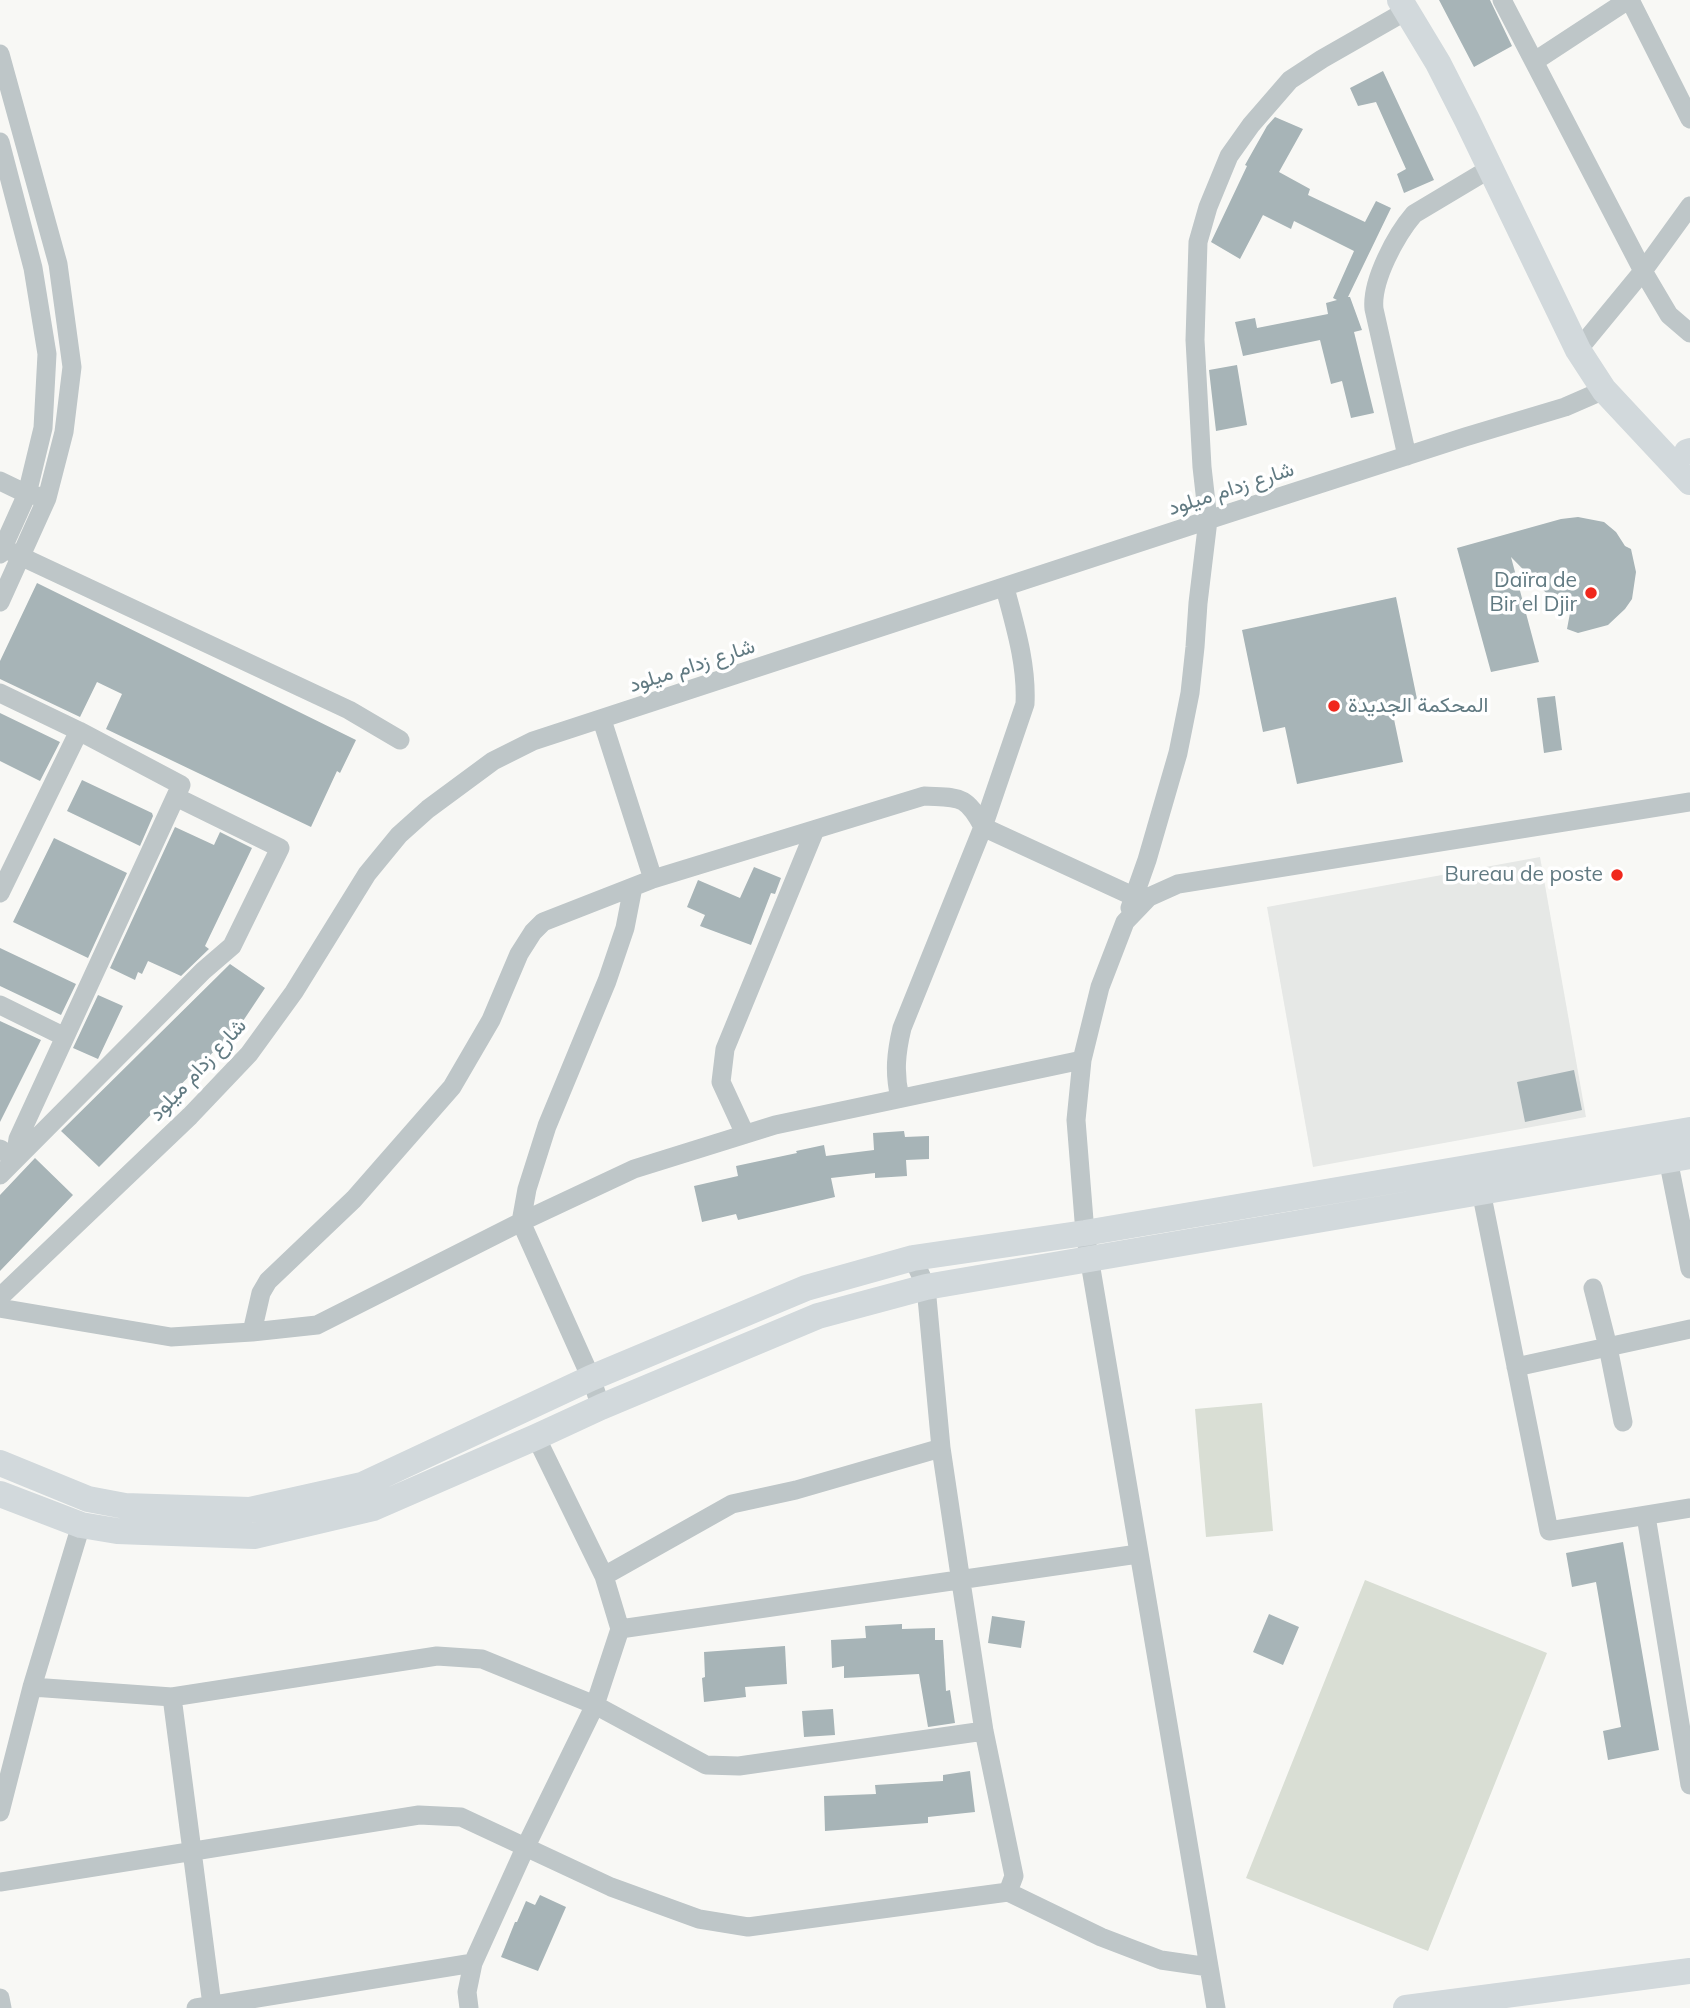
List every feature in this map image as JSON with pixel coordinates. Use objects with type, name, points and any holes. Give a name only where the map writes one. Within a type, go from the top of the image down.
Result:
[{"type":"main road","points":[[1402,3],[1438,64],[1578,350],[1604,390],[1644,431],[1687,466]]},
{"type":"main road","points":[[0,1494],[80,1525],[117,1531],[254,1536],[373,1508],[601,1407],[818,1316],[1088,1246],[1690,1130]]},
{"type":"main road","points":[[0,1463],[88,1499],[125,1506],[250,1510],[362,1485],[591,1378],[806,1288],[913,1258],[1088,1246],[1481,1191],[1679,1157]]},
{"type":"main road","points":[[1406,2008],[1690,1971]]},
{"type":"street","points":[[1502,0],[1643,271],[1669,315],[1690,333]]},
{"type":"street","points":[[1535,61],[1629,0],[1683,83],[1690,118]]},
{"type":"street","points":[[1216,2008],[1088,1246],[1076,1120],[1082,1060],[1100,987],[1135,897],[1160,816],[1185,717],[1195,648],[1208,520],[1202,467],[1195,340],[1198,242],[1208,207],[1229,156],[1251,125],[1290,80],[1402,3]]},
{"type":"street","points":[[0,54],[58,264],[72,367],[64,432],[47,498],[0,602]]},
{"type":"street","points":[[0,142],[3,167],[33,268],[47,354],[43,428],[27,494],[1,551],[349,710],[400,740]]},
{"type":"street","points":[[3,167],[29,160]]},
{"type":"street","points":[[1407,456],[1374,309],[1375,287],[1384,265],[1414,214],[1491,169]]},
{"type":"street","points":[[1578,350],[1643,271],[1690,206]]},
{"type":"street","name":"شارع زدام ميلود","points":[[0,1297],[190,1116],[249,1054],[294,992],[367,874],[399,835],[438,801],[493,761],[533,741],[1208,520],[1565,407],[1604,390]]},
{"type":"street","points":[[0,481],[27,494],[47,498]]},
{"type":"street","points":[[900,1098],[895,1077],[895,1056],[902,1028],[983,827],[1025,704],[1023,660],[1006,588]]},
{"type":"street","points":[[0,693],[181,785],[18,1139],[7,1154],[0,1175]]},
{"type":"street","points":[[602,720],[653,879]]},
{"type":"street","points":[[0,893],[79,731]]},
{"type":"street","points":[[252,1332],[261,1293],[268,1281],[354,1199],[452,1087],[491,1020],[519,954],[543,922],[653,879],[924,796],[958,799],[969,803],[983,827],[1135,897]]},
{"type":"street","points":[[7,1154],[232,946],[280,848],[176,797]]},
{"type":"street","points":[[1125,922],[1149,897],[1178,884],[1690,802]]},
{"type":"street","points":[[746,1134],[722,1082],[725,1049],[815,830]]},
{"type":"street","points":[[601,1407],[591,1378],[521,1222],[527,1189],[547,1126],[602,993],[625,928],[633,887]]},
{"type":"street","points":[[0,1005],[65,1037]]},
{"type":"street","points":[[0,1308],[171,1337],[317,1325],[521,1222],[634,1170],[775,1125],[1082,1060]]},
{"type":"street","points":[[1679,1157],[1690,1269]]},
{"type":"street","points":[[1481,1191],[1549,1531],[1690,1508]]},
{"type":"street","points":[[913,1258],[926,1287],[941,1448],[961,1582],[984,1731],[1014,1876],[1008,1892]]},
{"type":"street","points":[[1593,1288],[1623,1422]]},
{"type":"street","points":[[1516,1367],[1690,1329]]},
{"type":"street","points":[[469,2008],[467,1992],[473,1963],[526,1846],[595,1705],[620,1629],[604,1576],[536,1437]]},
{"type":"street","points":[[604,1576],[732,1504],[796,1490],[941,1448]]},
{"type":"street","points":[[1646,1516],[1690,1785]]},
{"type":"street","points":[[0,1812],[32,1687],[80,1525]]},
{"type":"street","points":[[620,1629],[1138,1555]]},
{"type":"street","points":[[32,1687],[173,1697],[437,1656],[482,1659],[595,1705],[706,1765],[739,1766],[984,1731]]},
{"type":"street","points":[[173,1697],[191,1852],[204,2007],[473,1963]]},
{"type":"street","points":[[0,1882],[419,1815],[461,1817],[611,1887],[699,1919],[748,1927],[1008,1892],[1101,1937],[1161,1960],[1209,1967]]},
{"type":"street","points":[[0,1998],[2,2008]]},
{"type":"shaded area","points":[[1540,857],[1586,1117],[1313,1167],[1267,907]]},
{"type":"shaded area","points":[[1262,1403],[1273,1531],[1206,1537],[1195,1409]]},
{"type":"shaded area","points":[[1365,1580],[1547,1653],[1428,1951],[1246,1878]]},
{"type":"building","points":[[1439,0],[1490,0],[1512,46],[1474,67]]},
{"type":"building","points":[[1383,71],[1434,180],[1404,193],[1397,174],[1406,169],[1376,102],[1358,106],[1350,88]]},
{"type":"building","points":[[1275,117],[1303,129],[1279,172],[1310,189],[1308,195],[1365,222],[1376,201],[1391,208],[1348,297],[1362,330],[1354,332],[1374,413],[1351,418],[1342,381],[1331,384],[1320,340],[1243,356],[1235,322],[1255,318],[1257,328],[1328,314],[1326,303],[1337,300],[1333,298],[1354,251],[1294,221],[1291,229],[1263,215],[1240,259],[1211,242],[1247,166],[1245,165]]},
{"type":"building","points":[[1237,365],[1247,425],[1216,431],[1209,370]]},
{"type":"building","name":"Daïra de Bir el Djir","points":[[1578,517],[1604,522],[1616,532],[1625,546],[1631,549],[1636,572],[1632,599],[1608,625],[1578,633],[1567,629],[1570,613],[1555,602],[1511,557],[1539,662],[1491,672],[1457,548],[1561,519]]},
{"type":"building","points":[[37,583],[356,740],[340,773],[337,771],[311,827],[106,729],[122,694],[97,682],[80,717],[0,679],[0,661]]},
{"type":"building","points":[[1396,597],[1417,699],[1391,705],[1403,762],[1297,784],[1285,727],[1263,732],[1242,630]]},
{"type":"building","points":[[1555,696],[1562,750],[1544,753],[1537,698]]},
{"type":"building","points":[[0,713],[60,742],[40,781],[0,761]]},
{"type":"building","points":[[82,780],[152,813],[140,846],[67,811]]},
{"type":"building","points":[[175,827],[214,845],[220,832],[252,848],[205,946],[209,949],[181,976],[148,961],[142,974],[138,972],[135,980],[110,968]]},
{"type":"building","points":[[54,838],[127,873],[88,958],[13,922]]},
{"type":"building","points":[[754,867],[781,878],[775,894],[771,893],[751,945],[700,926],[705,915],[687,907],[698,880],[740,898]]},
{"type":"building","points":[[0,948],[76,984],[61,1015],[0,986]]},
{"type":"building","points":[[230,964],[265,988],[241,1024],[99,1167],[61,1131]]},
{"type":"building","points":[[98,995],[123,1006],[98,1059],[73,1048]]},
{"type":"building","points":[[0,1021],[41,1040],[0,1122]]},
{"type":"building","points":[[1574,1070],[1582,1110],[1525,1122],[1517,1082]]},
{"type":"building","points":[[904,1131],[905,1137],[929,1136],[929,1159],[906,1160],[907,1176],[875,1178],[875,1173],[831,1178],[835,1197],[738,1220],[736,1214],[702,1222],[694,1186],[738,1176],[736,1166],[824,1145],[826,1156],[874,1150],[873,1133]]},
{"type":"building","points":[[35,1158],[73,1195],[0,1271],[0,1195]]},
{"type":"building","points":[[1623,1542],[1659,1750],[1608,1760],[1603,1731],[1621,1727],[1596,1582],[1572,1587],[1566,1553]]},
{"type":"building","points":[[1269,1614],[1299,1627],[1283,1665],[1253,1652]]},
{"type":"building","points":[[992,1616],[1025,1621],[1021,1648],[988,1643]]},
{"type":"building","points":[[902,1624],[902,1629],[935,1628],[935,1640],[943,1640],[946,1691],[950,1690],[955,1723],[928,1727],[919,1674],[844,1678],[844,1666],[832,1668],[831,1640],[866,1638],[865,1626]]},
{"type":"building","points":[[785,1646],[787,1684],[745,1687],[746,1697],[704,1702],[704,1652]]},
{"type":"building","points":[[833,1709],[835,1735],[804,1737],[802,1711]]},
{"type":"building","points":[[970,1771],[975,1812],[928,1817],[928,1823],[825,1831],[824,1796],[876,1794],[875,1785],[943,1781],[943,1775]]},
{"type":"building","points":[[540,1895],[566,1907],[538,1971],[501,1957],[526,1901],[535,1905]]},
{"type":"place","name":"Daïra de Bir el Djir","points":[[1591,593]]},
{"type":"place","name":"المحكمة الجديدة","points":[[1334,706]]},
{"type":"place","name":"Bureau de poste","points":[[1617,875]]}]
